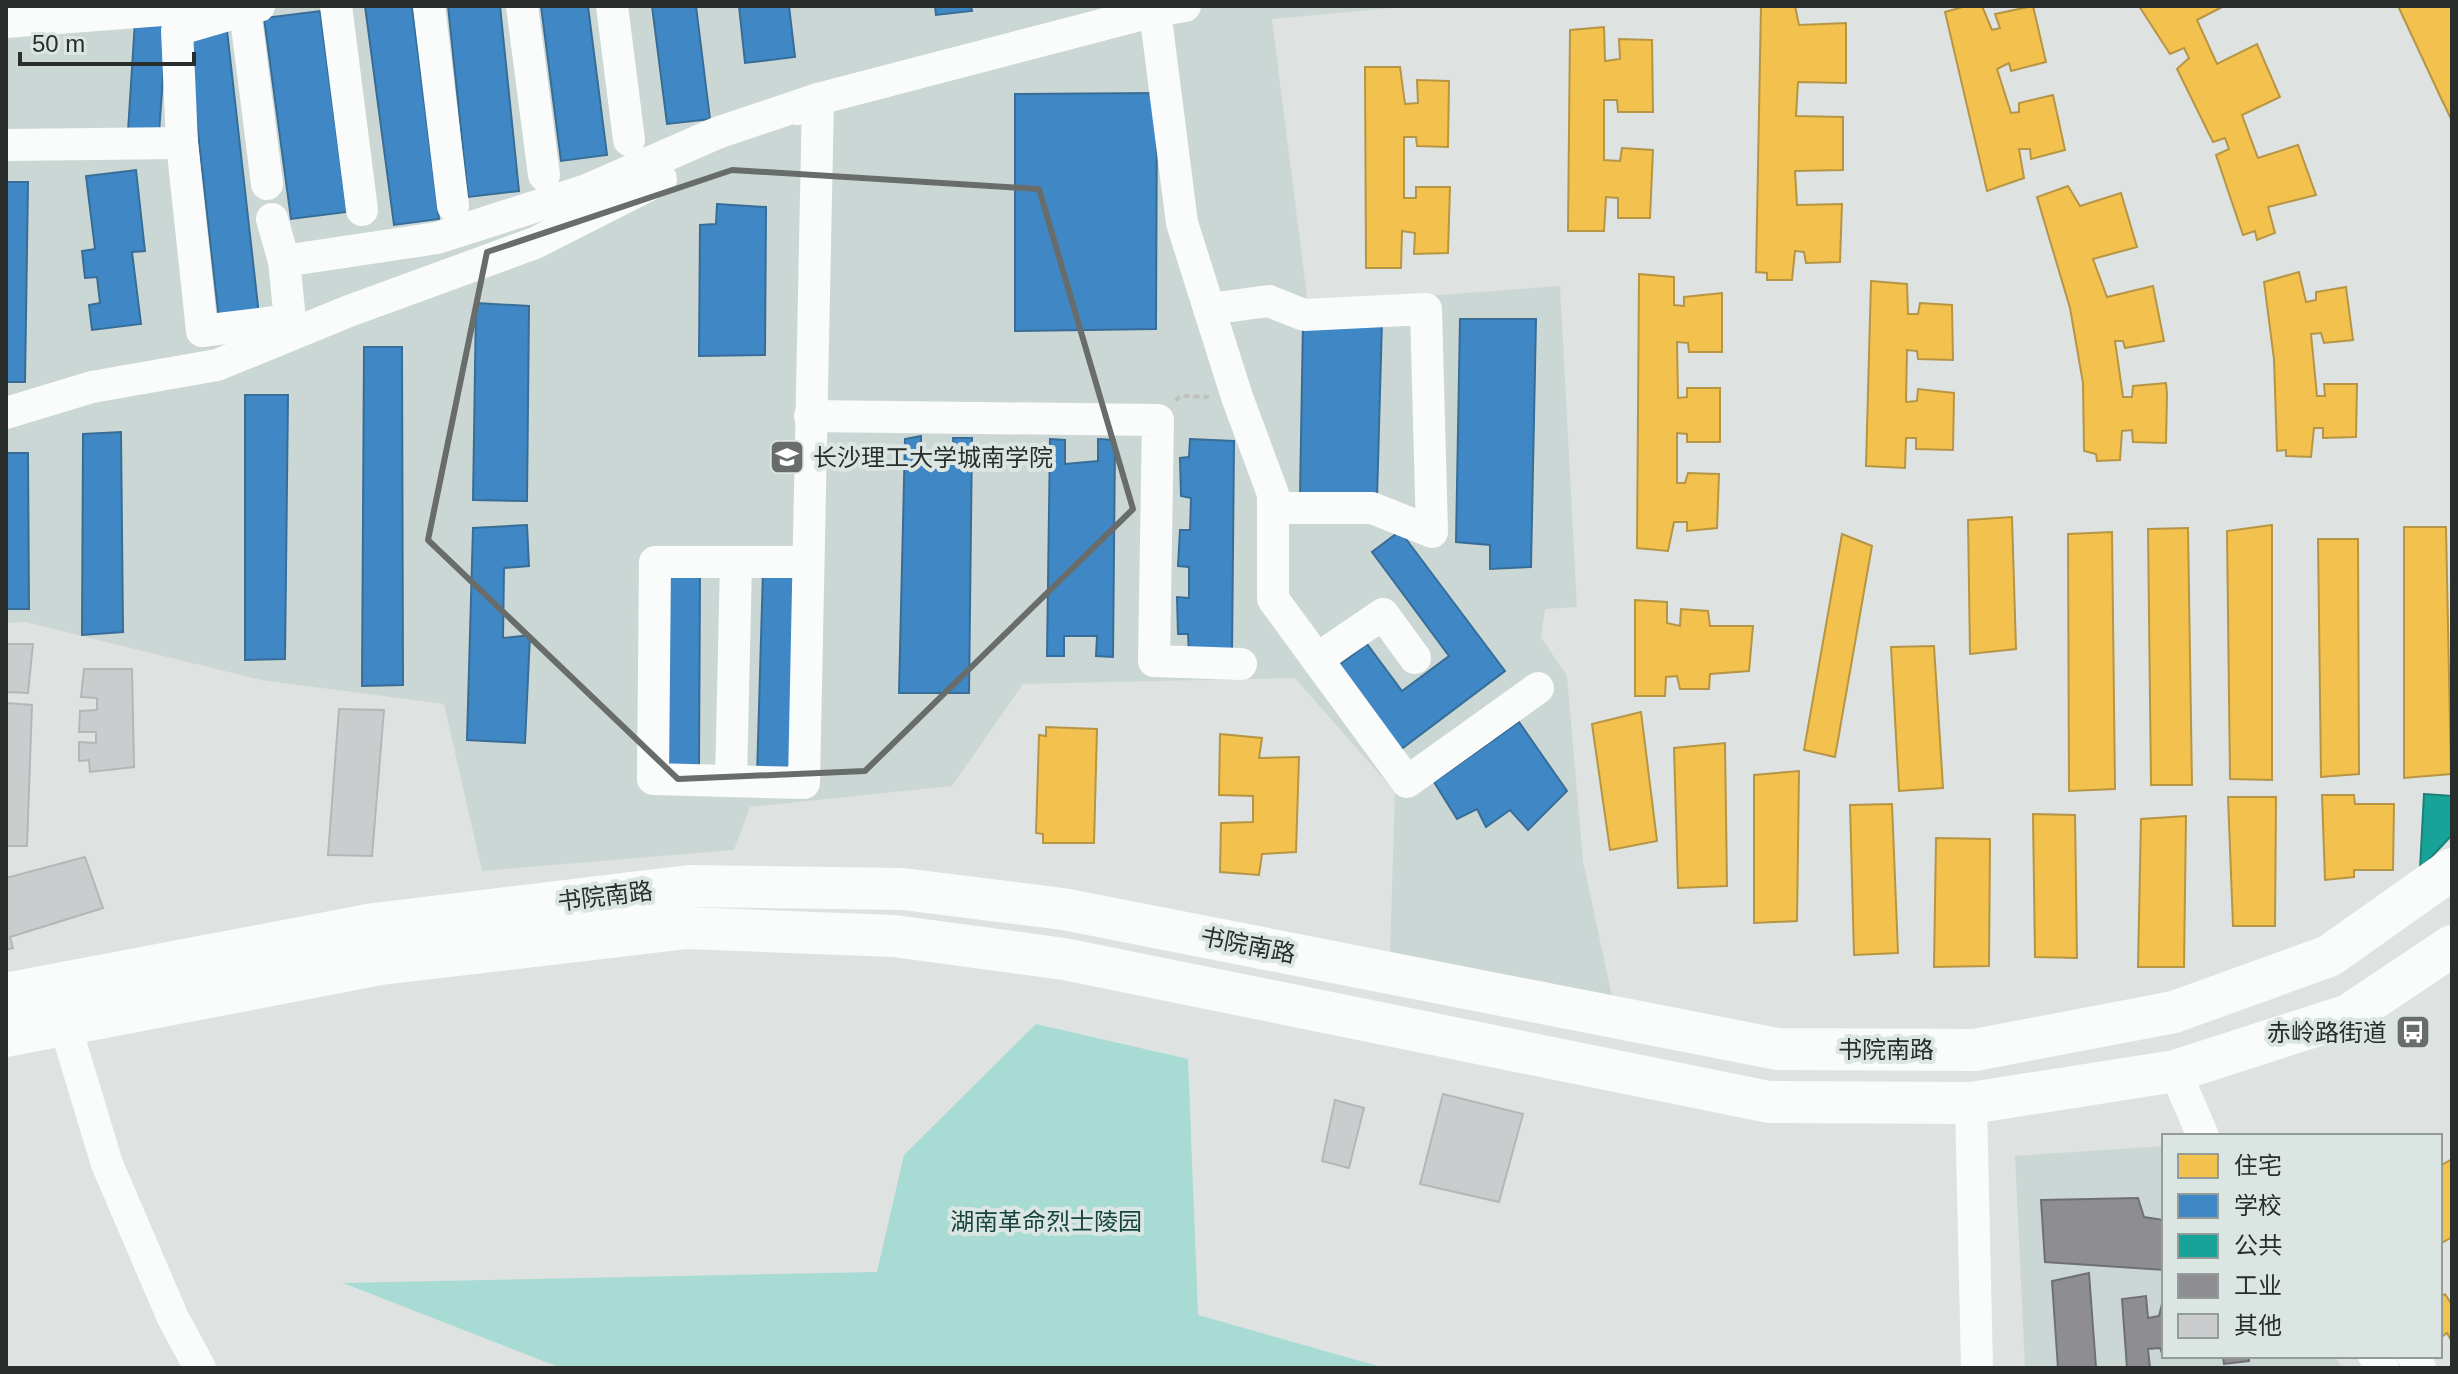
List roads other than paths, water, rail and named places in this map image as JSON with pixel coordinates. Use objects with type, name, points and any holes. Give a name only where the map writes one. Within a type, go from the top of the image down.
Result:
[{"type":"main road","name":"书院南路","points":[[6,994],[374,924],[689,886],[903,889],[1063,909],[1777,1049],[1975,1050],[2174,1012],[2329,956],[2452,869]]},
{"type":"main road","name":"书院南路","points":[[6,1036],[381,964],[687,928],[894,936],[1064,959],[1769,1102],[1971,1103],[2175,1071],[2349,1015],[2452,946]]},
{"type":"street","points":[[6,22],[183,6]]},
{"type":"street","points":[[336,6],[362,210]]},
{"type":"street","points":[[429,6],[453,206]]},
{"type":"street","points":[[522,6],[544,175]]},
{"type":"street","points":[[612,6],[629,140]]},
{"type":"street","points":[[267,184],[252,8],[177,30],[182,143],[202,331],[290,320],[284,261],[272,219]]},
{"type":"street","points":[[284,261],[437,238],[587,190],[717,133],[818,99],[1170,8],[1182,223],[1237,397],[1273,494],[1273,599],[1407,782],[1538,688]]},
{"type":"street","points":[[6,413],[92,387],[217,365],[349,311],[535,243],[818,99]]},
{"type":"street","points":[[807,562],[655,562],[653,779],[804,783],[818,99]]},
{"type":"street","points":[[6,145],[182,143]]},
{"type":"street","points":[[1209,309],[1269,301],[1304,315],[1426,309],[1432,532],[1372,508],[1273,508]]},
{"type":"street","points":[[810,416],[1158,420],[1154,661],[1241,664]]},
{"type":"street","points":[[731,781],[736,562]]},
{"type":"street","points":[[1317,659],[1383,614],[1415,658]]},
{"type":"street","points":[[65,1025],[107,1164],[173,1318],[200,1368]]},
{"type":"street","points":[[2175,1071],[2202,1134]]},
{"type":"street","points":[[1971,1103],[1977,1368]]},
{"type":"place","name":"长沙理工大学城南学院","points":[[787,457]]},
{"type":"place","name":"赤岭路街道","points":[[2413,1032]]},
{"type":"park label","name":"湖南革命烈士陵园","points":[[1046,1221]]}]
